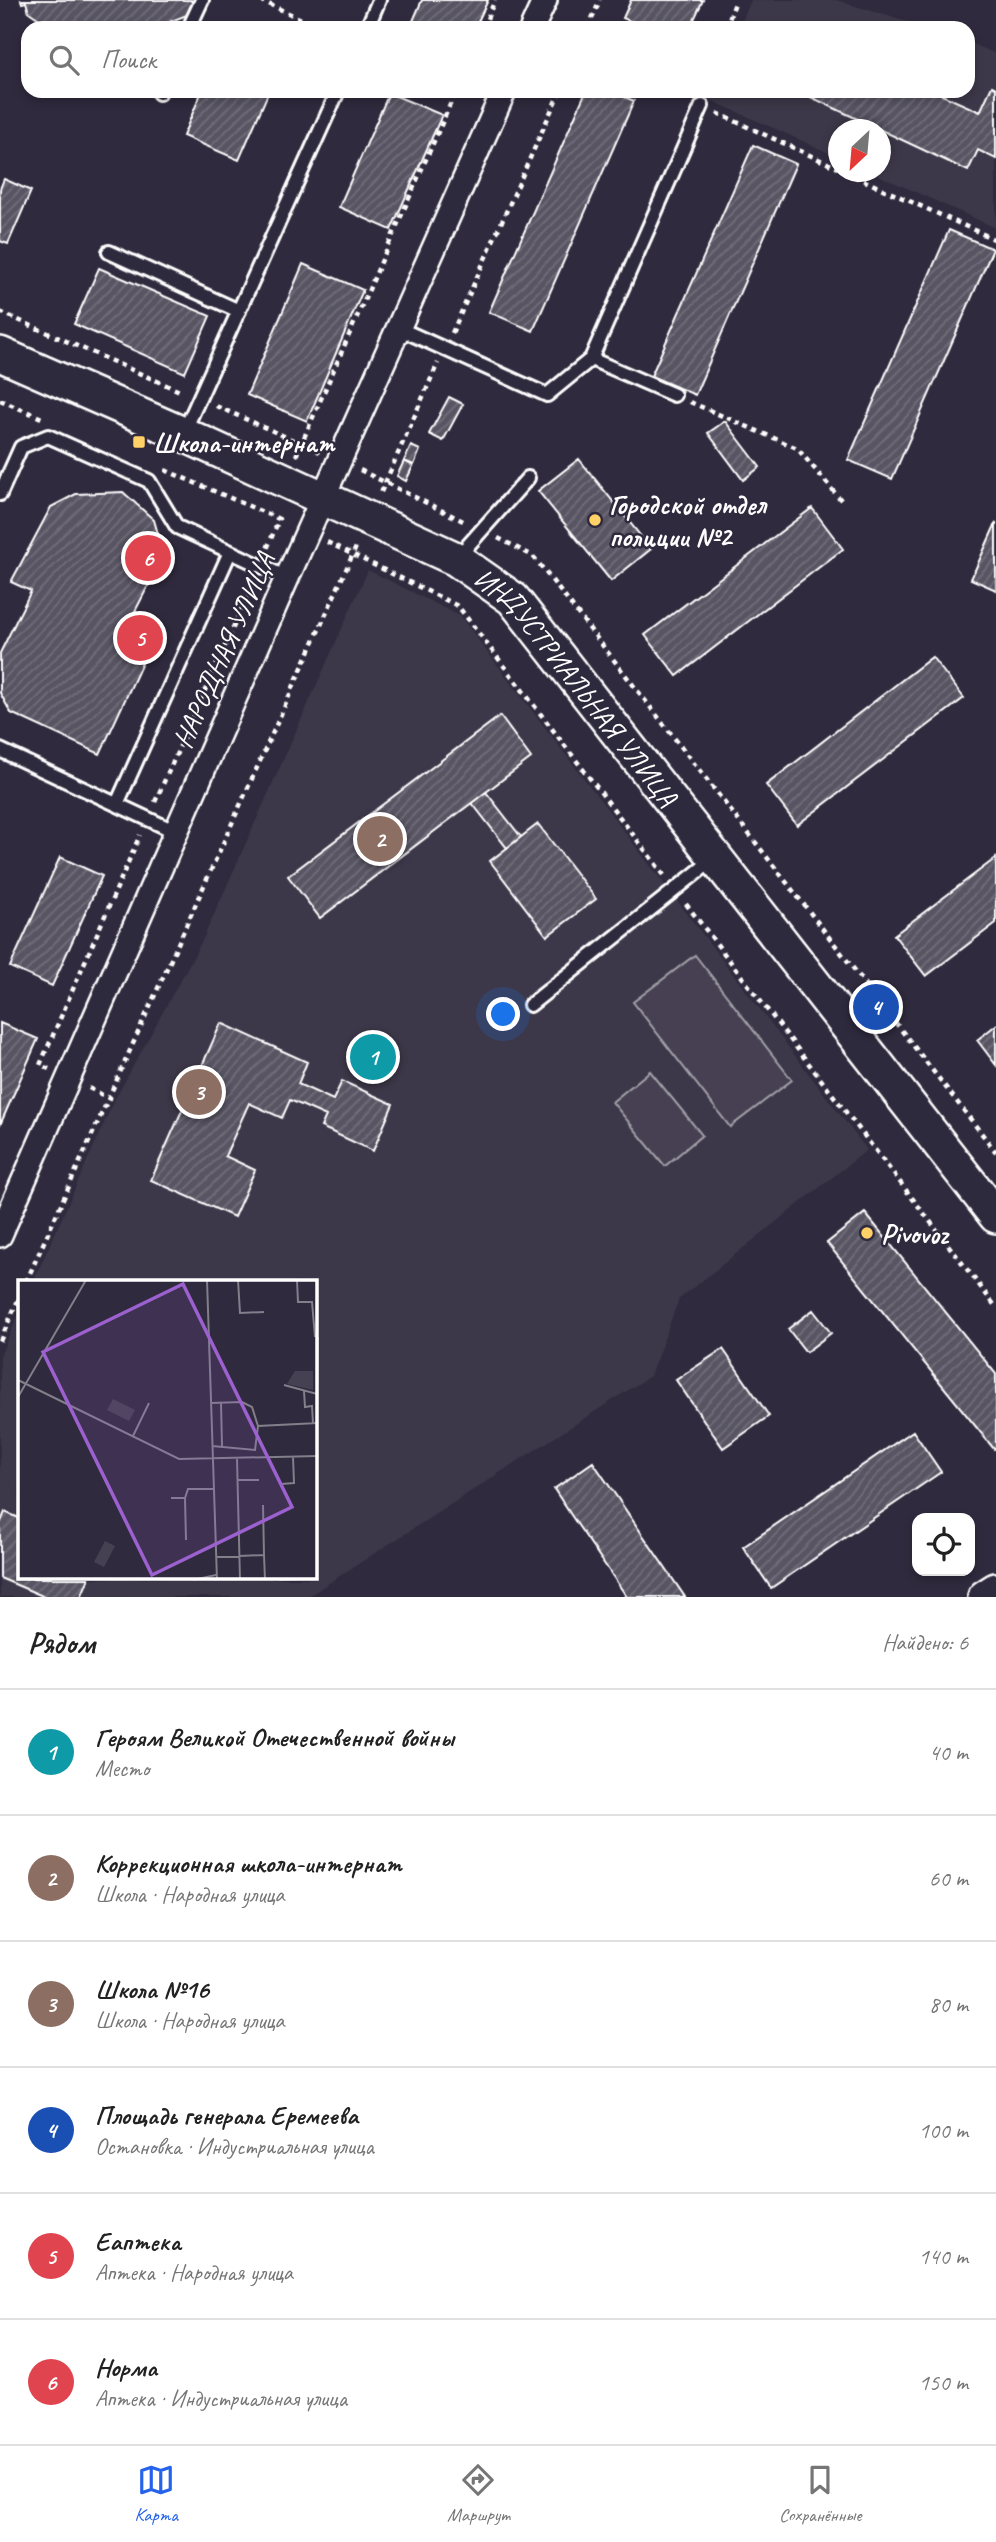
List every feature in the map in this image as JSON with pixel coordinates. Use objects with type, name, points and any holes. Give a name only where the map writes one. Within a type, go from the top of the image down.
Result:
[{"type":"street","points":[[536,21],[545,0]]},
{"type":"street","name":"НАРОДНАЯ УЛИЦА","points":[[0,1234],[322,498],[501,98]]},
{"type":"street","name":"ИНДУСТРИАЛЬНАЯ УЛИЦА","points":[[0,354],[456,559],[513,599],[996,1216]]},
{"type":"street","points":[[985,1597],[996,1590]]},
{"type":"lane","points":[[192,21],[202,0]]},
{"type":"lane","points":[[370,21],[379,0]]},
{"type":"lane","points":[[183,434],[335,98]]},
{"type":"lane","points":[[398,328],[547,395],[591,359],[702,106]]},
{"type":"lane","points":[[108,252],[239,311]]},
{"type":"lane","points":[[591,359],[674,395]]},
{"type":"lane","points":[[0,494],[21,447],[48,436],[149,481],[177,527],[287,578]]},
{"type":"lane","points":[[456,559],[528,478]]},
{"type":"lane","points":[[117,804],[230,552]]},
{"type":"lane","points":[[0,750],[176,832]]},
{"type":"lane","points":[[530,1005],[715,858]]},
{"type":"path","points":[[260,0],[306,21]]},
{"type":"path","points":[[486,21],[495,0]]},
{"type":"path","points":[[591,21],[600,0]]},
{"type":"path","points":[[728,21],[736,0]]},
{"type":"path","points":[[270,514],[453,98]]},
{"type":"path","points":[[27,1280],[557,98]]},
{"type":"path","points":[[702,106],[828,163]]},
{"type":"path","points":[[867,182],[996,240]]},
{"type":"path","points":[[674,395],[797,448],[841,500]]},
{"type":"path","points":[[413,495],[473,526]]},
{"type":"path","points":[[279,519],[458,606],[996,1307]]},
{"type":"path","points":[[497,538],[533,556],[996,1152]]},
{"type":"path","points":[[0,1341],[18,1300]]},
{"type":"shaded area","points":[[751,0],[836,0],[904,21],[742,21]]},
{"type":"shaded area","points":[[975,45],[996,54],[996,228],[891,181],[891,119],[828,119],[828,153],[708,99],[975,98]]},
{"type":"shaded area","points":[[368,570],[460,616],[867,1150],[679,1299],[650,1376],[307,1597],[0,1597],[0,1356],[18,1315],[18,1580],[317,1580],[317,1280],[34,1280],[114,1101],[203,939]]},
{"type":"shaded area","points":[[695,955],[792,1080],[730,1127],[633,1002]]},
{"type":"shaded area","points":[[650,1071],[702,1135],[665,1166],[612,1102]]},
{"type":"building","points":[[21,0],[191,0],[195,12],[171,21],[42,21],[29,12],[26,2],[22,3]]},
{"type":"building","points":[[21,0],[191,0],[195,12],[171,21],[42,21],[29,12],[26,2],[22,3]]},
{"type":"building","points":[[422,0],[488,0],[478,21],[413,21]]},
{"type":"building","points":[[631,0],[703,0],[693,21],[630,21],[623,18]]},
{"type":"building","points":[[992,86],[996,88],[996,159],[978,150],[968,171],[891,135],[891,119],[858,119],[813,98],[949,98],[980,112]]},
{"type":"building","points":[[199,98],[266,98],[239,160],[183,136]]},
{"type":"building","points":[[387,98],[401,98],[442,115],[391,230],[339,207]]},
{"type":"building","points":[[583,98],[627,98],[634,101],[533,331],[489,312]]},
{"type":"building","points":[[753,145],[796,164],[695,395],[651,376]]},
{"type":"building","points":[[4,179],[31,191],[8,244],[0,241],[0,189]]},
{"type":"building","points":[[949,230],[993,249],[892,479],[848,460]]},
{"type":"building","points":[[303,264],[363,290],[307,421],[247,395]]},
{"type":"building","points":[[99,268],[210,316],[185,373],[74,324]]},
{"type":"building","points":[[449,397],[463,404],[443,441],[429,434]]},
{"type":"building","points":[[725,421],[760,467],[743,480],[708,433]]},
{"type":"building","points":[[411,446],[420,450],[414,465],[404,461]]},
{"type":"building","name":"Городской отдел полиции №2","points":[[579,459],[651,549],[611,581],[538,491]]},
{"type":"building","points":[[404,461],[413,466],[406,481],[397,476]]},
{"type":"building","points":[[123,492],[154,520],[164,555],[128,625],[154,637],[100,754],[11,713],[0,693],[0,653],[31,591],[11,582],[51,507],[76,494]]},
{"type":"building","points":[[812,508],[843,549],[677,676],[645,635]]},
{"type":"building","points":[[996,523],[996,590],[971,579]]},
{"type":"building","points":[[932,657],[964,698],[797,825],[766,785]]},
{"type":"building","points":[[500,716],[531,758],[320,918],[288,876]]},
{"type":"building","points":[[486,792],[521,837],[507,848],[472,803]]},
{"type":"building","points":[[538,824],[596,899],[547,936],[490,861]]},
{"type":"building","points":[[60,857],[102,876],[52,986],[10,967]]},
{"type":"building","points":[[996,858],[996,923],[926,976],[894,935]]},
{"type":"building","points":[[0,1023],[38,1039],[0,1125]]},
{"type":"building","points":[[221,1023],[307,1062],[298,1084],[333,1100],[342,1081],[393,1104],[373,1151],[321,1127],[326,1116],[290,1100],[282,1118],[249,1103],[225,1156],[255,1170],[234,1217],[151,1180]]},
{"type":"building","points":[[996,1025],[996,1065],[977,1040]]},
{"type":"building","points":[[865,1213],[996,1374],[994,1449],[827,1243]]},
{"type":"building","points":[[813,1310],[831,1333],[806,1352],[788,1329]]},
{"type":"building","points":[[723,1349],[769,1416],[723,1448],[676,1380]]},
{"type":"building","points":[[913,1431],[941,1472],[771,1588],[743,1547]]},
{"type":"building","points":[[593,1462],[685,1597],[627,1597],[573,1518],[554,1489]]},
{"type":"building","points":[[5,1512],[18,1518],[18,1580],[88,1580],[81,1597],[45,1597],[0,1578],[0,1524]]},
{"type":"place","name":"Школа-интернат","points":[[139,442]]},
{"type":"place","name":"Городской отдел полиции №2","points":[[595,520]]},
{"type":"place","name":"Норма","points":[[148,558]]},
{"type":"place","name":"Еаптека","points":[[140,638]]},
{"type":"place","name":"Коррекционная школа-интернат","points":[[380,839]]},
{"type":"place","name":"Площадь генерала Еремеева","points":[[876,1007]]},
{"type":"place","name":"Героям Великой Отечественной войны","points":[[373,1057]]},
{"type":"place","name":"Школа №16","points":[[199,1092]]},
{"type":"place","name":"Pivovoz","points":[[867,1233]]}]
